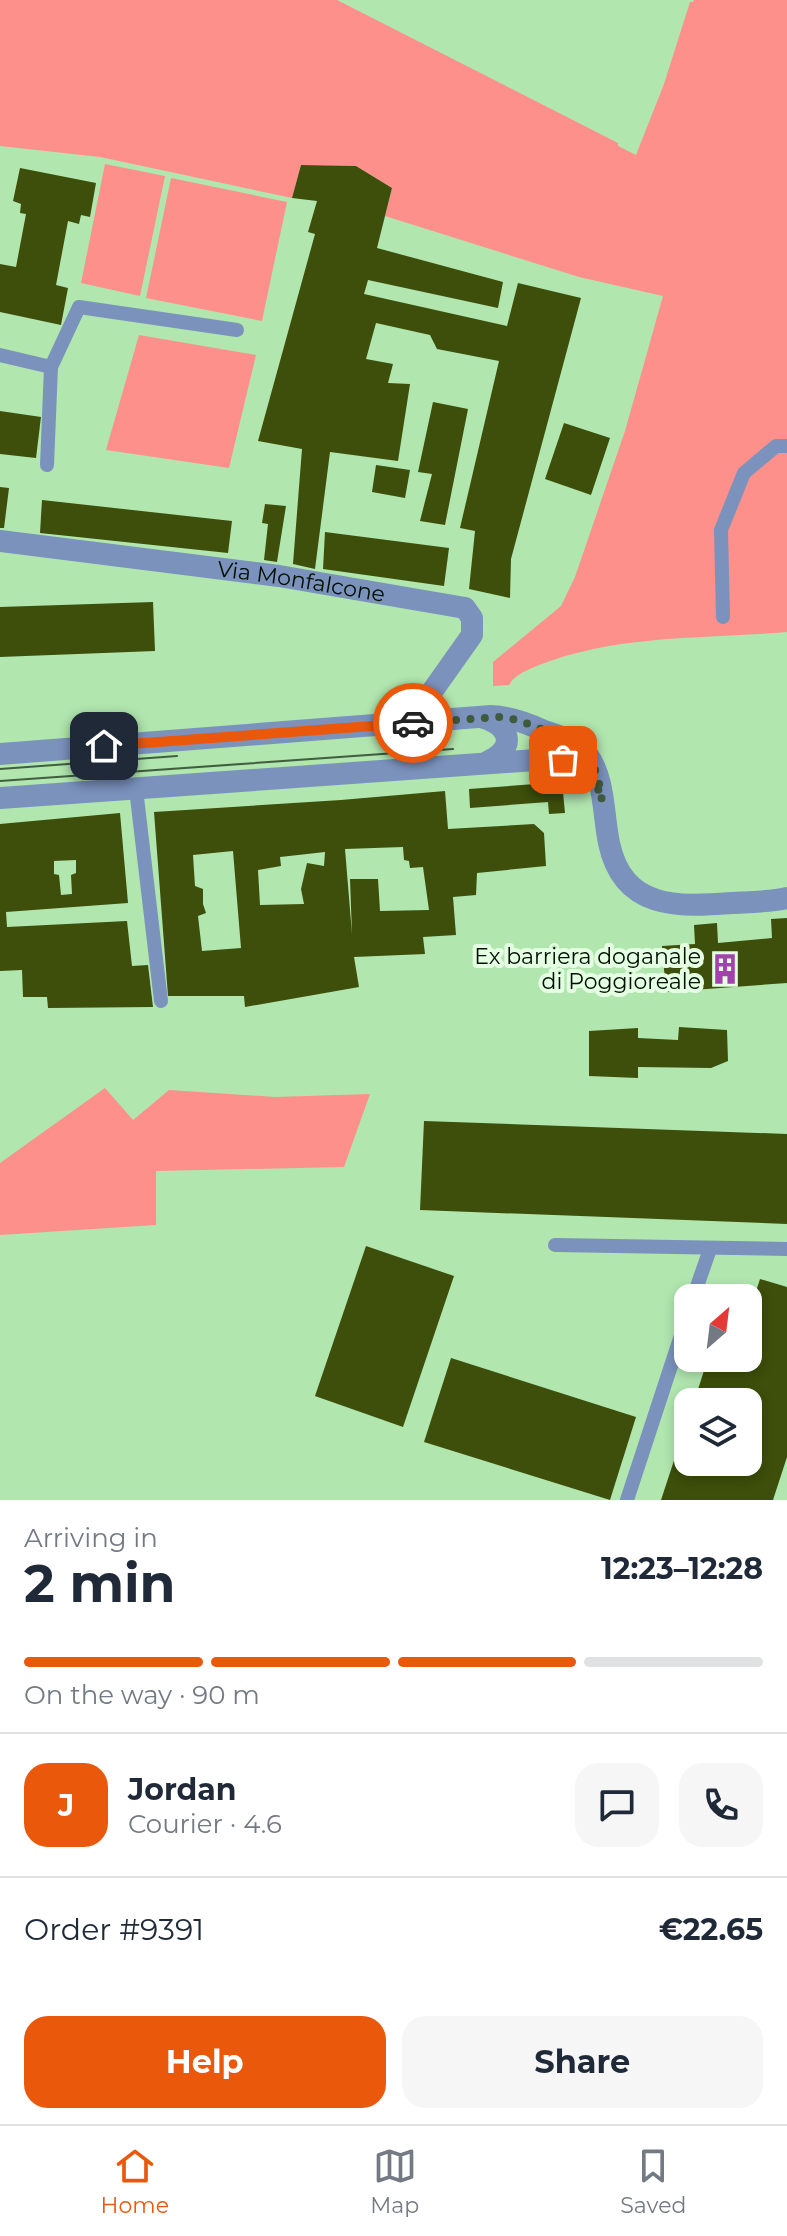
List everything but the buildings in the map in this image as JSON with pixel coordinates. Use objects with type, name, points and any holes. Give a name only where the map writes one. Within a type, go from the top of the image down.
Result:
[{"type":"street","name":"Via Monfalcone","points":[[0,541],[279,576],[465,608],[472,618],[472,635],[409,724]]},
{"type":"street","points":[[483,717],[501,727],[508,742],[498,757],[487,762]]},
{"type":"street","points":[[0,754],[483,717],[518,720],[585,751],[594,766],[614,861],[621,874],[644,895],[676,906],[787,898]]},
{"type":"street","points":[[0,798],[550,759],[570,761],[585,768],[602,801]]},
{"type":"lane","points":[[47,465],[51,367],[79,307],[237,330]]},
{"type":"lane","points":[[0,355],[51,367]]},
{"type":"lane","points":[[723,617],[721,530],[744,473],[776,446],[787,446]]},
{"type":"lane","points":[[136,789],[161,1001]]},
{"type":"lane","points":[[555,1245],[787,1249]]},
{"type":"lane","points":[[698,1284],[710,1249]]},
{"type":"lane","points":[[627,1500],[674,1357]]},
{"type":"shaded area","points":[[0,0],[337,0],[636,155],[664,84],[690,2],[787,0],[787,632],[661,640],[599,648],[539,665],[518,675],[509,685],[493,686],[493,662],[561,606],[575,577],[625,431],[663,296],[579,277],[385,216],[392,188],[356,166],[301,165],[292,198],[100,157],[0,146]]},
{"type":"shaded area","points":[[105,164],[165,176],[140,296],[81,283]]},
{"type":"shaded area","points":[[171,178],[287,202],[262,321],[146,298]]},
{"type":"shaded area","points":[[139,335],[256,355],[229,468],[106,450]]},
{"type":"shaded area","points":[[105,1088],[133,1120],[169,1090],[275,1097],[370,1094],[344,1167],[156,1171],[156,1225],[0,1235],[0,1163]]},
{"type":"tram line","points":[[0,781],[453,749]]},
{"type":"tram line","points":[[0,769],[177,756]]},
{"type":"way so far","points":[[413,723],[501,717],[518,720],[569,740],[585,751],[591,760],[602,801],[588,771],[563,760]]},
{"type":"place","name":"Ex barriera doganale di Poggioreale","points":[[725,969]]},
{"type":"route","points":[[104,746],[413,723]]}]
